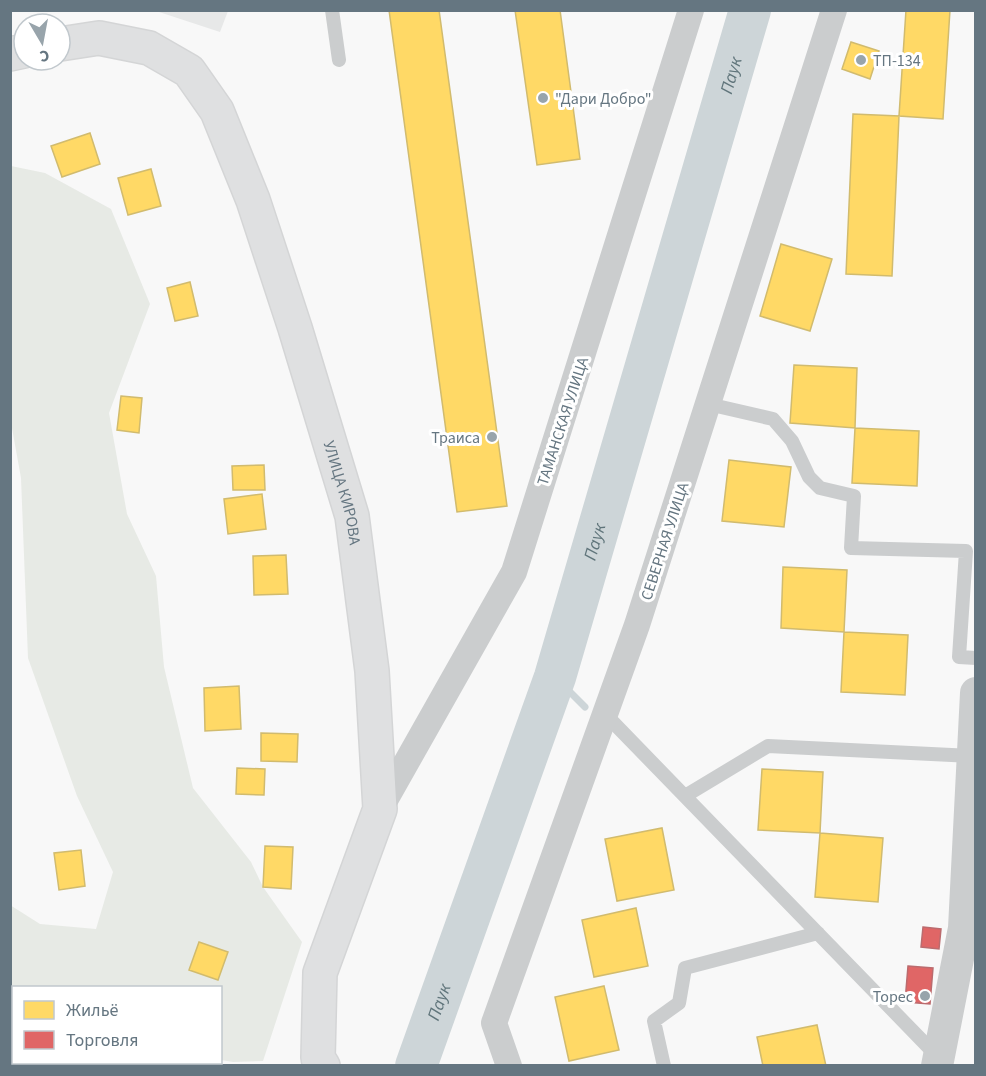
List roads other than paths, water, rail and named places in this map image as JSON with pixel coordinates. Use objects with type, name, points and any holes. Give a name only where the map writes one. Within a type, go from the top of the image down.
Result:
[{"type":"main road","name":"УЛИЦА КИРОВА","points":[[72,42],[99,38],[149,48],[189,71],[217,111],[254,200],[352,516],[372,671],[380,809],[320,973],[318,1058],[323,1065]]},
{"type":"street","name":"ТАМАНСКАЯ УЛИЦА","points":[[380,809],[514,572],[691,10]]},
{"type":"street","name":"СЕВЕРНАЯ УЛИЦА","points":[[509,1065],[494,1023],[637,625],[834,10]]},
{"type":"street","points":[[938,1062],[964,928],[975,693]]},
{"type":"lane","points":[[332,10],[339,60]]},
{"type":"lane","points":[[708,404],[773,419],[792,441],[809,477],[820,488],[854,496],[851,548],[966,551],[959,657],[975,658]]},
{"type":"lane","points":[[605,714],[818,933],[938,1062]]},
{"type":"lane","points":[[685,796],[768,746],[972,756]]},
{"type":"lane","points":[[664,1065],[654,1021],[679,1003],[685,968],[818,933]]},
{"type":"waterway","name":"Паук","points":[[416,1066],[555,677],[750,10]]},
{"type":"waterway","points":[[555,677],[585,707]]},
{"type":"place","name":"ТП-134","points":[[861,60]]},
{"type":"place","name":"\"Дари Добро\"","points":[[543,98]]},
{"type":"place","name":"Траиса","points":[[492,437]]},
{"type":"place","name":"Торес","points":[[925,996]]}]
